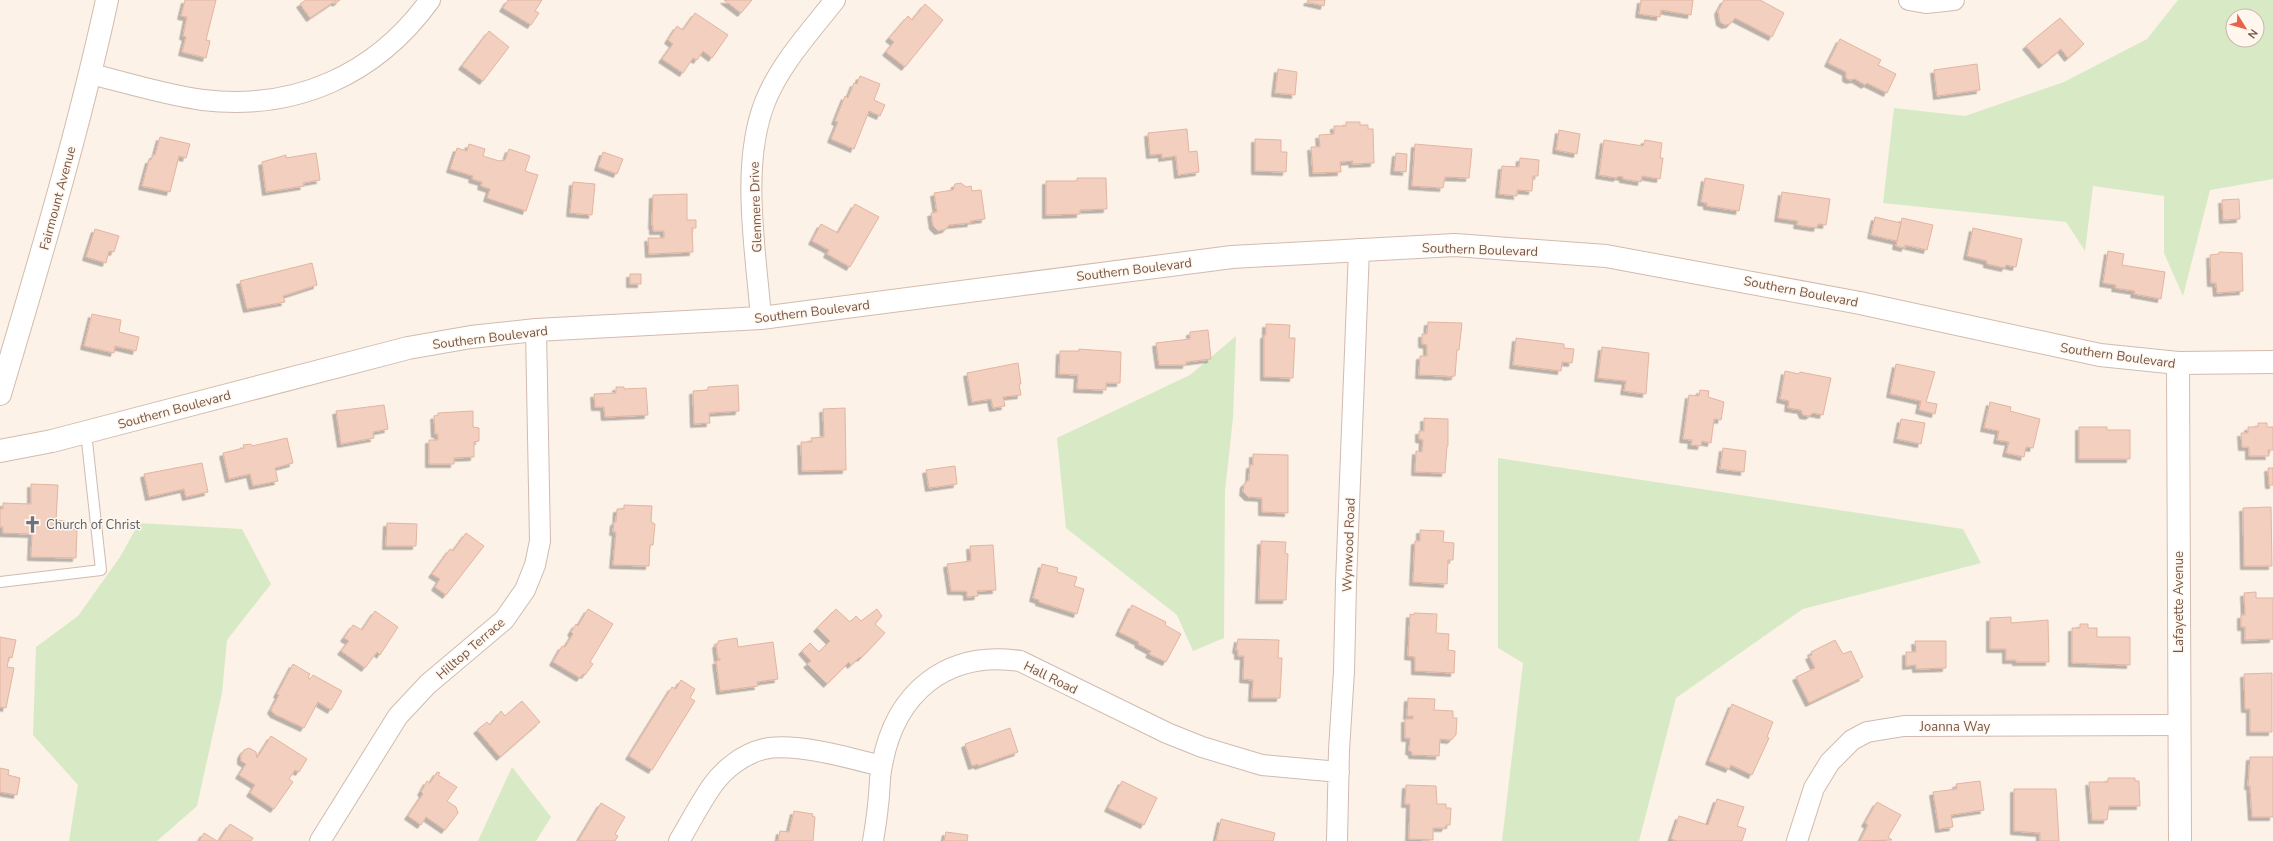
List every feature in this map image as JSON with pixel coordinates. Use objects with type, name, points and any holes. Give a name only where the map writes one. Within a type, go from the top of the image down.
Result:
[{"type":"main road","name":"Fairmount Avenue","points":[[0,394],[49,233],[91,74],[107,0]]},
{"type":"main road","name":"Southern Boulevard","points":[[0,451],[86,432],[408,348],[471,337],[536,330],[760,318],[1232,257],[1455,245],[1606,256],[1860,303],[2100,355],[2178,363],[2273,362]]},
{"type":"main road","name":"Lafayette Avenue","points":[[2178,363],[2180,841]]},
{"type":"street","points":[[91,74],[197,99],[231,102],[273,100],[314,90],[345,75],[372,58],[397,40],[430,0]]},
{"type":"street","name":"Glenmere Drive","points":[[760,318],[751,188],[753,153],[758,126],[764,102],[774,82],[796,50],[835,0]]},
{"type":"street","points":[[1909,0],[1926,3],[1954,0]]},
{"type":"street","name":"Wynwood Road","points":[[1337,841],[1359,249]]},
{"type":"street","name":"Hilltop Terrace","points":[[320,841],[398,716],[428,684],[504,620],[525,590],[535,565],[540,541],[536,330]]},
{"type":"street","name":"Hall Road","points":[[873,841],[881,766],[892,732],[905,706],[929,679],[961,664],[1002,658],[1020,661],[1042,670],[1084,693],[1202,748],[1262,765],[1339,772]]},
{"type":"street","name":"Joanna Way","points":[[1797,841],[1814,788],[1821,774],[1852,740],[1867,732],[1904,726],[2179,725]]},
{"type":"street","points":[[679,841],[712,785],[729,766],[749,754],[765,749],[796,749],[850,758],[881,766]]},
{"type":"lane","points":[[0,582],[101,570],[86,432]]},
{"type":"green space","points":[[2178,0],[2273,0],[2273,179],[2210,190],[2183,296],[2164,253],[2164,196],[2093,186],[2085,251],[2066,222],[1883,203],[1894,108],[1965,116],[2064,82],[2147,39]]},
{"type":"green space","points":[[1236,336],[1233,418],[1225,491],[1224,638],[1193,651],[1177,615],[1066,528],[1057,438],[1190,375]]},
{"type":"green space","points":[[1498,458],[1963,529],[1981,563],[1803,609],[1676,698],[1639,841],[1502,841],[1523,663],[1498,648]]},
{"type":"green space","points":[[139,523],[242,529],[271,584],[227,640],[222,693],[197,806],[157,841],[69,841],[78,785],[33,735],[36,647],[78,616],[120,557]]},
{"type":"green space","points":[[512,767],[551,817],[536,841],[478,841]]},
{"type":"building","points":[[185,0],[216,0],[206,40],[210,41],[206,58],[182,52],[186,37],[183,36],[187,17],[181,16]]},
{"type":"building","points":[[306,0],[340,0],[336,3],[335,1],[310,18],[300,4]]},
{"type":"building","points":[[508,0],[542,0],[535,11],[539,13],[531,25],[503,8]]},
{"type":"building","points":[[724,0],[752,0],[741,13]]},
{"type":"building","points":[[1308,0],[1325,0],[1324,6],[1307,2]]},
{"type":"building","points":[[1641,0],[1693,0],[1691,15],[1661,10],[1660,17],[1639,14]]},
{"type":"building","points":[[1724,0],[1760,0],[1784,13],[1772,37],[1735,18],[1730,24],[1725,25],[1720,22],[1718,11]]},
{"type":"building","points":[[925,4],[943,20],[905,67],[886,52],[894,42],[889,38],[908,16],[912,20]]},
{"type":"building","points":[[695,13],[728,35],[712,58],[703,51],[697,60],[693,58],[683,73],[662,59],[673,44],[668,40],[677,26],[683,30]]},
{"type":"building","points":[[2060,18],[2084,44],[2068,58],[2061,49],[2042,65],[2026,46]]},
{"type":"building","points":[[489,31],[509,47],[483,81],[462,66]]},
{"type":"building","points":[[1840,39],[1881,60],[1878,65],[1896,74],[1887,93],[1867,83],[1865,85],[1855,79],[1850,80],[1846,78],[1846,72],[1828,63]]},
{"type":"building","points":[[1977,64],[1980,90],[1937,96],[1934,70]]},
{"type":"building","points":[[1278,69],[1297,72],[1295,95],[1275,93]]},
{"type":"building","points":[[860,76],[880,84],[874,100],[885,105],[880,116],[869,111],[854,149],[831,139],[838,122],[835,121],[845,96],[848,98],[854,83],[857,84]]},
{"type":"building","points":[[1346,122],[1360,122],[1360,125],[1368,125],[1368,129],[1373,129],[1374,163],[1352,164],[1353,161],[1340,162],[1341,172],[1313,173],[1311,147],[1320,147],[1319,135],[1334,134],[1334,126],[1346,126]]},
{"type":"building","points":[[1187,129],[1189,152],[1197,151],[1199,172],[1178,175],[1176,156],[1162,158],[1162,154],[1150,155],[1148,133]]},
{"type":"building","points":[[1559,130],[1580,134],[1577,154],[1556,150]]},
{"type":"building","points":[[160,137],[190,144],[186,158],[179,156],[170,192],[142,186],[149,160],[151,160],[153,155],[155,155]]},
{"type":"building","points":[[1255,139],[1281,140],[1281,152],[1287,152],[1286,172],[1255,171]]},
{"type":"building","points":[[1604,140],[1643,146],[1645,140],[1662,143],[1660,158],[1663,158],[1660,179],[1642,176],[1641,182],[1623,179],[1623,177],[1618,176],[1617,178],[1599,175]]},
{"type":"building","points":[[469,144],[485,149],[483,156],[499,161],[505,160],[509,149],[530,156],[525,171],[538,175],[526,211],[487,198],[490,189],[481,186],[482,182],[472,179],[473,176],[450,169],[457,148],[467,151]]},
{"type":"building","points":[[1415,144],[1472,149],[1469,178],[1445,177],[1443,188],[1412,186]]},
{"type":"building","points":[[603,152],[623,159],[617,174],[598,167]]},
{"type":"building","points":[[316,153],[320,180],[303,183],[304,186],[266,192],[262,162],[286,155],[286,158]]},
{"type":"building","points":[[1396,153],[1407,154],[1406,172],[1394,171]]},
{"type":"building","points":[[1520,158],[1539,160],[1538,176],[1533,176],[1532,191],[1517,190],[1517,196],[1499,194],[1502,166],[1519,167]]},
{"type":"building","points":[[1077,178],[1106,178],[1107,209],[1080,210],[1080,214],[1046,215],[1046,181],[1077,181]]},
{"type":"building","points":[[1705,178],[1744,185],[1739,211],[1707,206],[1707,203],[1701,202]]},
{"type":"building","points":[[573,182],[595,184],[592,215],[570,213]]},
{"type":"building","points":[[961,183],[966,187],[971,186],[972,191],[981,190],[985,219],[970,221],[971,223],[949,225],[946,229],[938,231],[933,226],[931,213],[937,212],[934,193],[953,190],[955,184]]},
{"type":"building","points":[[1782,192],[1830,199],[1826,225],[1818,224],[1817,228],[1797,225],[1798,221],[1778,218]]},
{"type":"building","points":[[687,194],[687,220],[696,220],[696,228],[692,228],[693,252],[649,254],[648,238],[664,238],[664,231],[653,231],[653,195]]},
{"type":"building","points":[[2239,199],[2240,219],[2223,220],[2222,200]]},
{"type":"building","points":[[855,204],[879,217],[850,267],[827,254],[829,250],[812,241],[821,224],[838,233]]},
{"type":"building","points":[[1875,217],[1901,223],[1897,241],[1871,235]]},
{"type":"building","points":[[1902,218],[1933,225],[1927,250],[1905,245],[1905,248],[1896,246]]},
{"type":"building","points":[[1973,228],[2022,239],[2016,267],[2006,265],[2005,268],[1987,264],[1987,261],[1967,256]]},
{"type":"building","points":[[95,229],[119,236],[114,252],[109,251],[106,263],[86,257]]},
{"type":"building","points":[[2108,251],[2124,254],[2122,265],[2165,272],[2161,299],[2134,294],[2135,291],[2115,288],[2116,285],[2103,283]]},
{"type":"building","points":[[2219,252],[2242,253],[2243,291],[2217,293],[2216,283],[2211,283],[2210,255],[2219,254]]},
{"type":"building","points":[[312,263],[317,285],[283,296],[285,302],[247,309],[240,281]]},
{"type":"building","points":[[630,274],[641,274],[641,284],[630,284]]},
{"type":"building","points":[[92,314],[121,320],[119,332],[139,337],[136,351],[115,346],[114,353],[84,346]]},
{"type":"building","points":[[1428,322],[1462,323],[1459,350],[1457,350],[1455,376],[1447,377],[1419,375],[1420,356],[1427,356],[1427,345],[1422,344],[1422,334],[1427,334]]},
{"type":"building","points":[[1266,324],[1290,325],[1289,338],[1295,338],[1293,378],[1264,377],[1264,335],[1266,335]]},
{"type":"building","points":[[1208,330],[1211,359],[1186,362],[1186,365],[1159,365],[1156,343],[1190,339],[1190,332]]},
{"type":"building","points":[[1516,338],[1564,344],[1564,348],[1574,349],[1572,363],[1562,362],[1561,371],[1513,365]]},
{"type":"building","points":[[1602,347],[1649,353],[1646,394],[1624,391],[1626,381],[1598,378]]},
{"type":"building","points":[[1079,349],[1121,352],[1120,383],[1106,383],[1106,390],[1077,389],[1078,375],[1059,374],[1060,351],[1079,351]]},
{"type":"building","points":[[1018,363],[1021,395],[1003,397],[1005,406],[993,408],[991,399],[972,402],[967,373]]},
{"type":"building","points":[[1896,364],[1935,372],[1926,402],[1937,404],[1935,414],[1919,410],[1921,401],[1890,394]]},
{"type":"building","points":[[1785,371],[1799,374],[1800,372],[1831,378],[1823,415],[1813,413],[1809,416],[1803,415],[1801,410],[1788,408],[1789,401],[1780,399]]},
{"type":"building","points":[[738,385],[739,411],[709,413],[710,423],[694,424],[693,391],[708,390],[708,387]]},
{"type":"building","points":[[616,387],[624,387],[624,389],[646,388],[648,415],[605,417],[604,407],[595,407],[594,394],[616,393]]},
{"type":"building","points":[[1700,390],[1709,391],[1708,397],[1724,402],[1721,420],[1714,419],[1711,443],[1702,441],[1701,446],[1691,445],[1692,440],[1683,439],[1689,395],[1699,396]]},
{"type":"building","points":[[1990,402],[2011,407],[2010,411],[2040,419],[2033,448],[2026,447],[2024,457],[2006,453],[2009,442],[1997,440],[1999,431],[1984,428]]},
{"type":"building","points":[[384,405],[388,429],[373,432],[374,438],[341,444],[336,411]]},
{"type":"building","points":[[845,408],[846,470],[802,471],[801,442],[812,442],[811,438],[824,437],[823,409]]},
{"type":"building","points":[[473,411],[473,427],[479,428],[479,441],[474,442],[474,457],[454,458],[454,464],[429,464],[429,440],[438,440],[438,434],[435,434],[434,416],[438,415],[438,413]]},
{"type":"building","points":[[1424,418],[1448,419],[1448,446],[1445,473],[1415,472],[1416,451],[1422,452],[1423,440],[1419,439],[1419,431],[1424,431]]},
{"type":"building","points":[[1901,419],[1925,423],[1921,444],[1897,439]]},
{"type":"building","points":[[2258,423],[2267,423],[2267,427],[2273,427],[2273,450],[2268,450],[2269,456],[2249,456],[2249,447],[2242,447],[2241,433],[2248,433],[2248,427],[2258,427]]},
{"type":"building","points":[[2079,427],[2107,427],[2107,430],[2130,430],[2130,459],[2079,459]]},
{"type":"building","points":[[287,438],[293,463],[275,468],[278,481],[253,486],[250,474],[229,479],[223,453],[244,448],[243,445],[251,444],[252,446]]},
{"type":"building","points":[[1723,448],[1746,451],[1744,472],[1720,469]]},
{"type":"building","points":[[1253,454],[1288,455],[1288,513],[1262,512],[1262,498],[1248,497],[1243,492],[1244,484],[1249,480],[1250,465],[1253,465]]},
{"type":"building","points":[[202,463],[208,492],[186,497],[184,489],[149,497],[144,474]]},
{"type":"building","points":[[955,466],[957,484],[929,488],[926,470]]},
{"type":"building","points":[[2268,468],[2273,468],[2273,485],[2269,485]]},
{"type":"building","name":"Church of Christ","points":[[31,484],[58,485],[56,520],[65,521],[65,529],[77,529],[76,558],[31,557],[32,534],[3,533],[3,527],[0,527],[0,509],[3,509],[3,503],[31,504]]},
{"type":"building","points":[[624,505],[652,506],[651,522],[655,524],[653,545],[650,545],[649,566],[613,565],[616,532],[613,532],[614,522],[616,522],[617,509],[624,509]]},
{"type":"building","points":[[2271,507],[2272,566],[2244,566],[2243,508]]},
{"type":"building","points":[[387,523],[417,524],[416,546],[386,546]]},
{"type":"building","points":[[1420,530],[1444,531],[1443,542],[1454,543],[1453,560],[1448,560],[1447,584],[1413,582],[1415,541],[1420,541]]},
{"type":"building","points":[[466,533],[484,546],[446,595],[435,587],[440,579],[432,574],[450,549],[453,551]]},
{"type":"building","points":[[1261,541],[1286,542],[1285,553],[1288,554],[1286,600],[1259,600]]},
{"type":"building","points":[[993,545],[996,590],[977,591],[978,596],[967,597],[967,592],[951,591],[947,564],[971,561],[970,546]]},
{"type":"building","points":[[1042,564],[1058,568],[1057,572],[1077,577],[1074,586],[1084,589],[1077,614],[1039,602],[1039,600],[1033,598]]},
{"type":"building","points":[[2256,592],[2256,598],[2273,598],[2273,639],[2245,640],[2245,627],[2241,627],[2241,615],[2245,615],[2244,593]]},
{"type":"building","points":[[1132,605],[1166,622],[1165,625],[1181,634],[1166,662],[1149,654],[1151,651],[1138,644],[1139,642],[1119,632]]},
{"type":"building","points":[[588,609],[613,624],[590,662],[593,664],[585,675],[583,674],[580,678],[553,662],[562,646],[565,647],[573,634],[571,632],[576,624],[578,626]]},
{"type":"building","points":[[836,609],[850,622],[856,616],[861,621],[877,609],[882,616],[875,624],[885,633],[861,658],[860,657],[851,665],[849,662],[827,684],[807,664],[811,661],[802,651],[810,643],[819,652],[830,641],[817,628]]},
{"type":"building","points":[[375,611],[398,627],[380,655],[377,652],[365,668],[341,651],[349,641],[344,638],[353,625],[362,630]]},
{"type":"building","points":[[1414,613],[1437,614],[1436,633],[1449,634],[1448,650],[1455,651],[1454,673],[1415,671],[1415,657],[1408,656],[1410,614],[1414,615]]},
{"type":"building","points":[[2011,617],[2011,623],[2048,620],[2049,662],[2016,662],[2016,660],[2006,660],[2006,649],[1990,649],[1990,618]]},
{"type":"building","points":[[2080,624],[2088,624],[2088,628],[2097,628],[2097,637],[2130,637],[2130,665],[2072,663],[2072,628],[2080,628]]},
{"type":"building","points":[[0,637],[16,640],[12,658],[9,657],[7,667],[14,668],[6,708],[0,707]]},
{"type":"building","points":[[737,638],[738,647],[773,642],[778,679],[757,682],[758,686],[720,691],[716,661],[720,660],[720,658],[718,659],[716,644],[718,644],[718,641]]},
{"type":"building","points":[[1238,639],[1279,640],[1278,658],[1282,658],[1280,698],[1252,698],[1253,680],[1243,679],[1244,656],[1238,656],[1238,650],[1236,650]]},
{"type":"building","points":[[1835,640],[1843,654],[1851,651],[1863,677],[1809,703],[1796,677],[1815,668],[1809,656],[1812,655],[1811,652]]},
{"type":"building","points":[[1915,641],[1946,641],[1946,668],[1916,669],[1916,665],[1906,666],[1906,652],[1916,652]]},
{"type":"building","points":[[293,664],[310,674],[308,678],[310,679],[313,675],[342,691],[331,710],[318,702],[304,728],[274,714],[271,710],[279,695],[277,694]]},
{"type":"building","points":[[2272,673],[2272,732],[2250,732],[2250,709],[2245,709],[2244,674]]},
{"type":"building","points":[[681,680],[695,689],[690,698],[695,701],[652,770],[629,756],[672,687],[676,689]]},
{"type":"building","points":[[1408,698],[1435,699],[1434,710],[1453,711],[1453,718],[1457,718],[1456,735],[1451,740],[1440,739],[1439,756],[1412,755],[1412,752],[1409,751],[1410,738],[1405,738],[1405,719],[1413,719],[1413,716],[1407,716]]},
{"type":"building","points":[[522,701],[540,722],[500,757],[477,730],[487,722],[490,725],[501,711],[505,716]]},
{"type":"building","points":[[1732,704],[1773,722],[1767,737],[1769,738],[1752,775],[1731,765],[1729,769],[1709,761]]},
{"type":"building","points":[[1010,728],[1018,752],[978,766],[978,764],[972,766],[965,744]]},
{"type":"building","points":[[271,736],[307,759],[299,772],[295,770],[289,779],[293,782],[274,809],[250,793],[255,785],[239,775],[246,764],[241,761],[241,755],[244,750],[249,748],[256,752],[257,758]]},
{"type":"building","points":[[2250,757],[2273,757],[2273,817],[2252,817],[2250,786],[2248,786]]},
{"type":"building","points":[[0,768],[9,770],[8,775],[20,778],[17,795],[0,792]]},
{"type":"building","points":[[437,772],[440,773],[438,775],[457,787],[447,801],[456,807],[458,813],[445,830],[426,817],[421,825],[408,816],[423,794],[421,792],[427,781],[430,783]]},
{"type":"building","points":[[2108,778],[2135,778],[2135,781],[2139,781],[2140,806],[2109,806],[2107,820],[2092,820],[2089,782],[2108,782]]},
{"type":"building","points":[[1122,781],[1157,798],[1144,825],[1108,808]]},
{"type":"building","points":[[1980,781],[1984,810],[1951,815],[1953,827],[1939,829],[1933,792],[1957,789],[1956,784]]},
{"type":"building","points":[[1406,785],[1436,786],[1437,804],[1446,804],[1446,808],[1451,808],[1450,825],[1446,825],[1445,828],[1433,828],[1433,840],[1409,839],[1410,804],[1405,804]]},
{"type":"building","points":[[2014,789],[2056,789],[2059,841],[2040,841],[2040,833],[2014,831]]},
{"type":"building","points":[[1717,799],[1744,807],[1737,826],[1746,829],[1742,841],[1677,841],[1671,839],[1679,816],[1708,825]]},
{"type":"building","points":[[1877,802],[1901,815],[1888,837],[1892,840],[1860,841],[1868,825],[1865,823]]},
{"type":"building","points":[[601,803],[625,817],[615,834],[618,836],[615,841],[578,841]]},
{"type":"building","points":[[794,811],[813,814],[812,816],[815,817],[813,841],[778,841],[780,831],[789,832]]},
{"type":"building","points":[[1221,819],[1275,833],[1273,841],[1216,841]]},
{"type":"building","points":[[230,824],[253,838],[251,841],[219,841]]},
{"type":"building","points":[[946,832],[968,835],[967,841],[944,841]]},
{"type":"building","points":[[204,833],[217,841],[199,841]]},
{"type":"place","name":"Church of Christ","points":[[33,524]]}]
